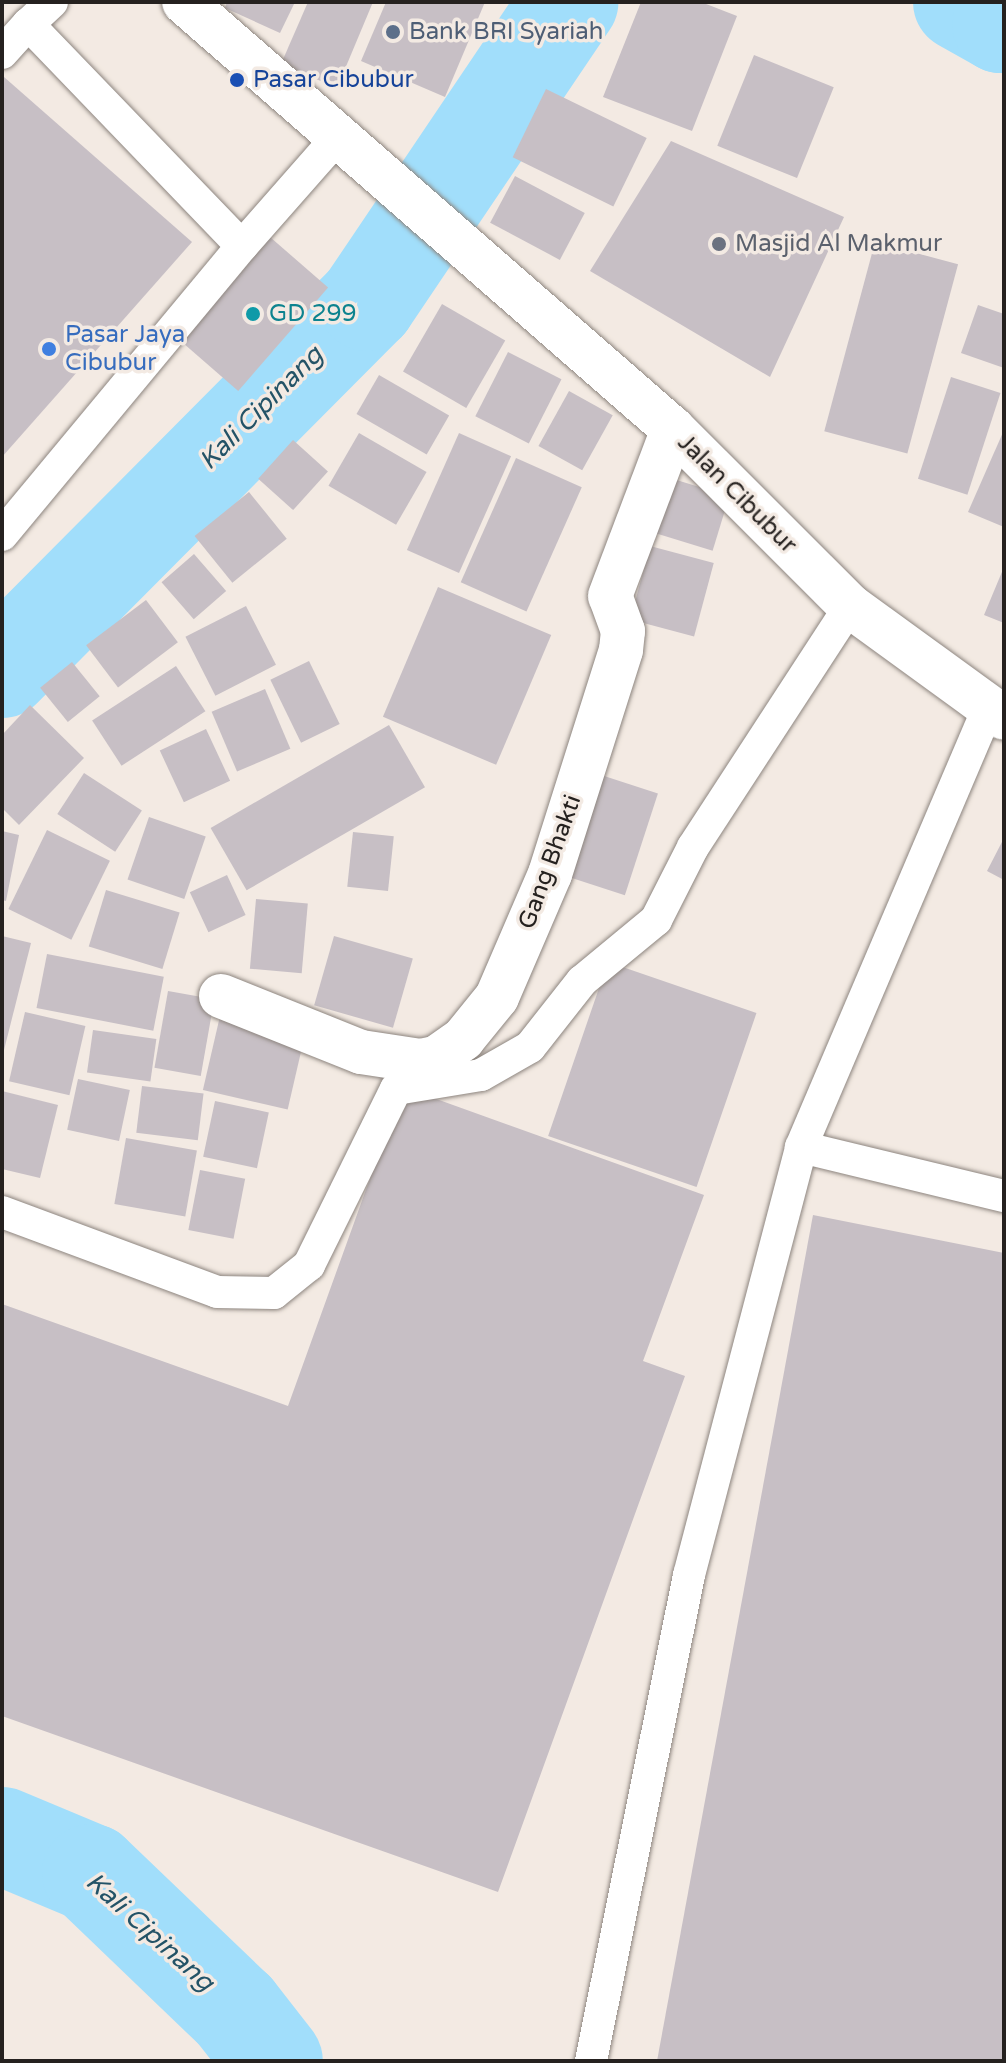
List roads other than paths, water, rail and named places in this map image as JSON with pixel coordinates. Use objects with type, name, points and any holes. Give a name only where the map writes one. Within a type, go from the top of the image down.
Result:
[{"type":"street","name":"Jalan Cibubur","points":[[190,5],[337,138],[481,257],[673,429],[850,606],[996,713]]},
{"type":"street","name":"Gang Bhakti","points":[[221,996],[361,1052],[420,1061],[436,1058],[463,1039],[497,997],[550,874],[621,650],[623,631],[610,596],[673,429]]},
{"type":"lane","points":[[2,53],[52,2]]},
{"type":"lane","points":[[28,24],[242,246]]},
{"type":"lane","points":[[2,535],[242,246],[337,138]]},
{"type":"lane","points":[[2,1212],[217,1292],[274,1293],[309,1265],[396,1089],[481,1075],[530,1047],[582,981],[656,920],[693,847],[850,606]]},
{"type":"lane","points":[[591,2061],[689,1575],[801,1147],[996,713]]},
{"type":"lane","points":[[801,1147],[1004,1196]]},
{"type":"waterway","name":"Kali Cipinang","points":[[2,669],[367,302],[569,2]]},
{"type":"waterway","name":"Kali Cipinang","points":[[962,2],[1001,24],[1004,19]]},
{"type":"waterway","name":"Kali Cipinang","points":[[2,1836],[91,1873],[235,2011],[274,2061]]},
{"type":"place","name":"Bank BRI Syariah","points":[[393,32]]},
{"type":"place","name":"Pasar Cibubur","points":[[237,80]]},
{"type":"place","name":"Masjid Al Makmur","points":[[719,244]]},
{"type":"place","name":"GD 299","points":[[253,314]]},
{"type":"place","name":"Pasar Jaya Cibubur","points":[[49,349]]}]
